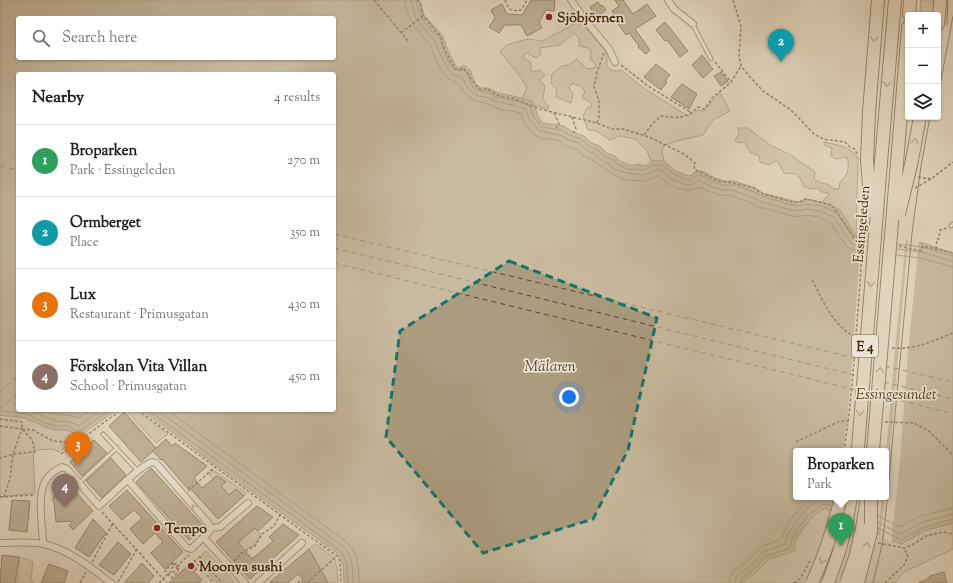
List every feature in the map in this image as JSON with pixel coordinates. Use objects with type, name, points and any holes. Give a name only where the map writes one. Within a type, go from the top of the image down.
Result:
[{"type":"highway","points":[[872,243],[867,160],[869,112],[878,0]]},
{"type":"highway","name":"Essingeleden","points":[[857,448],[872,243],[881,162],[895,0]]},
{"type":"highway","points":[[909,12],[910,0]]},
{"type":"highway","points":[[939,12],[940,0]]},
{"type":"highway","name":"E 4","points":[[873,448],[894,250],[897,163],[907,48]]},
{"type":"highway","points":[[894,250],[919,120]]},
{"type":"highway","points":[[812,583],[831,537],[840,500]]},
{"type":"highway","points":[[828,583],[839,552],[850,500]]},
{"type":"highway","points":[[846,583],[855,558],[862,529],[867,500]]},
{"type":"highway","points":[[858,583],[871,532],[871,500]]},
{"type":"street","points":[[571,0],[609,49],[615,62]]},
{"type":"street","points":[[668,0],[674,9],[693,24]]},
{"type":"street","points":[[43,544],[41,494],[44,483],[50,474],[62,467],[67,469],[99,506],[148,463],[156,463],[211,528]]},
{"type":"street","points":[[128,480],[186,547],[191,549],[204,538],[211,528]]},
{"type":"street","points":[[211,528],[220,527],[248,503]]},
{"type":"street","points":[[204,538],[245,583]]},
{"type":"street","points":[[0,543],[43,544],[68,553],[88,569],[111,583]]},
{"type":"street","points":[[258,583],[302,543]]},
{"type":"lane","points":[[693,24],[711,59]]},
{"type":"lane","points":[[103,434],[138,471]]},
{"type":"lane","points":[[79,482],[117,448]]},
{"type":"path","points":[[374,0],[408,41]]},
{"type":"path","points":[[417,0],[420,4],[423,16],[441,37],[443,46],[456,69],[459,70],[463,68],[476,87],[480,90],[487,89],[499,96],[512,98],[554,113],[597,123],[611,129],[623,129],[644,135],[684,154],[696,163],[694,169],[718,181],[740,184],[754,188],[763,194],[793,202],[800,202],[806,199],[832,205],[854,237],[872,243]]},
{"type":"path","points":[[506,0],[509,9],[518,11],[522,9],[527,0]]},
{"type":"path","points":[[733,0],[740,26],[739,56],[741,66],[764,91],[790,110],[814,134],[823,140],[845,142],[850,147],[855,149]]},
{"type":"path","points":[[401,33],[423,16]]},
{"type":"path","points":[[597,123],[599,116],[599,101],[594,87],[603,54]]},
{"type":"path","points":[[711,59],[731,82]]},
{"type":"path","points":[[615,62],[625,67],[648,86],[692,113]]},
{"type":"path","points":[[644,135],[653,122],[661,116],[682,118],[692,113],[698,107],[704,109],[709,103],[710,99],[731,82],[741,66]]},
{"type":"path","points":[[554,113],[559,124],[556,128]]},
{"type":"path","points":[[572,117],[576,129],[572,135]]},
{"type":"path","points":[[913,188],[931,179],[953,162]]},
{"type":"path","points":[[922,178],[931,179]]},
{"type":"path","points":[[844,448],[851,401],[858,317],[862,251],[862,215]]},
{"type":"path","points":[[936,249],[940,230]]},
{"type":"path","points":[[894,250],[921,251],[923,246],[953,254]]},
{"type":"path","points":[[61,454],[118,412]]},
{"type":"path","points":[[141,412],[337,556],[340,562],[341,583]]},
{"type":"path","points":[[0,419],[22,422],[22,429],[13,454],[10,478],[4,497]]},
{"type":"path","points":[[0,426],[33,430],[53,441],[76,443]]},
{"type":"path","points":[[0,458],[13,454],[35,452],[32,440],[22,429]]},
{"type":"path","points":[[187,492],[215,467]]},
{"type":"path","points":[[0,497],[36,495]]},
{"type":"path","points":[[101,511],[167,583]]},
{"type":"path","points":[[232,563],[240,554],[255,546],[262,534],[274,526],[280,515]]},
{"type":"path","points":[[80,583],[113,523]]},
{"type":"path","points":[[912,545],[926,536],[943,532],[953,534]]},
{"type":"path","points":[[885,583],[904,565],[908,557],[904,548]]},
{"type":"path","points":[[118,582],[136,549]]},
{"type":"path","points":[[177,566],[189,555]]},
{"type":"path","points":[[198,556],[222,583]]},
{"type":"path","points":[[298,583],[301,580],[305,583],[337,556]]},
{"type":"path","points":[[194,560],[214,583]]},
{"type":"path","points":[[173,563],[177,566],[180,571],[172,578],[165,571],[173,563]]},
{"type":"path","points":[[159,583],[169,574],[176,563],[177,566]]},
{"type":"path","points":[[169,574],[176,571],[180,567],[177,566]]},
{"type":"path","points":[[204,571],[223,569]]},
{"type":"highlighted area","points":[[509,261],[657,318],[628,450],[593,519],[483,553],[386,437],[400,331]]},
{"type":"shaded area","points":[[921,0],[933,0],[935,12],[920,12]]},
{"type":"shaded area","points":[[580,21],[607,54],[607,66],[609,68],[613,71],[621,70],[645,89],[688,116],[698,110],[704,111],[713,99],[720,93],[730,111],[713,120],[703,135],[663,146],[662,152],[664,161],[651,161],[647,151],[636,139],[620,136],[610,140],[595,130],[588,130],[583,116],[587,108],[592,106],[589,101],[582,98],[585,92],[582,87],[572,83],[569,88],[573,94],[571,103],[556,97],[557,90],[551,83],[552,74],[562,66],[568,65],[577,59],[587,69],[594,68],[596,65],[590,59],[591,51],[588,48],[579,46],[579,38],[574,33],[560,45],[540,48],[541,54],[536,58],[527,53],[522,56],[531,63],[532,72],[540,70],[545,75],[539,80],[545,86],[543,99],[549,107],[548,109],[534,105],[533,102],[522,98],[527,88],[520,76],[500,52],[506,45],[528,39],[542,41]]},
{"type":"shaded area","points":[[738,128],[748,128],[770,145],[789,154],[815,172],[814,179],[829,185],[834,189],[839,189],[840,182],[847,174],[848,161],[847,157],[836,159],[831,156],[832,148],[824,145],[824,142],[847,148],[855,154],[858,158],[856,236],[840,210],[822,202],[828,196],[828,193],[822,192],[817,188],[812,189],[804,187],[796,174],[784,173],[778,162],[775,161],[769,165],[760,162],[759,156],[750,152],[745,142],[738,143],[735,140],[739,134]]},
{"type":"shaded area","points":[[128,412],[138,412],[168,434],[156,443]]},
{"type":"shaded area","points":[[0,415],[27,418],[27,420],[56,430],[68,430],[78,437],[59,452],[53,449],[33,450],[35,493],[0,497]]},
{"type":"shaded area","points":[[213,470],[246,493],[244,496],[236,489],[229,495],[221,486],[226,482],[217,476],[213,479],[209,474]]},
{"type":"shaded area","points":[[825,508],[901,544],[926,530],[953,523],[953,549],[904,572],[895,583],[741,583],[753,575],[768,559],[780,555],[795,541],[814,515]]},
{"type":"shaded area","points":[[255,528],[261,535],[254,545],[244,550],[238,542]]},
{"type":"shaded area","points":[[315,544],[334,559],[337,568],[338,583],[328,583],[309,549]]},
{"type":"shaded area","points":[[206,551],[235,583],[218,583],[197,559]]},
{"type":"shaded area","points":[[20,557],[33,562],[31,580],[33,583],[17,583]]},
{"type":"water","name":"Mälaren","points":[[0,0],[419,0],[424,15],[443,36],[446,46],[456,66],[459,68],[464,65],[471,71],[476,85],[482,88],[489,88],[498,93],[533,102],[538,116],[543,123],[564,126],[571,131],[584,136],[591,143],[600,146],[607,153],[615,156],[620,161],[630,165],[637,164],[643,166],[651,161],[664,161],[676,171],[689,176],[697,171],[702,171],[715,178],[725,181],[734,181],[755,188],[763,193],[789,200],[798,202],[806,199],[822,202],[840,210],[856,236],[923,243],[953,253],[953,523],[926,530],[901,544],[825,508],[812,518],[797,536],[795,541],[795,551],[769,559],[753,575],[741,583],[344,583],[343,565],[338,554],[145,412],[336,412],[336,72],[16,72],[16,412],[114,412],[78,437],[68,430],[56,430],[27,420],[27,418],[0,415]]},
{"type":"pier","points":[[861,234],[906,239],[886,448],[843,448],[852,364]]},
{"type":"pier","points":[[908,240],[919,241],[908,352],[900,461],[891,542],[880,536],[885,500],[889,500],[889,462]]},
{"type":"pier","points":[[833,500],[882,500],[878,534],[831,513]]},
{"type":"building","points":[[531,0],[555,0],[554,11],[546,10],[539,22],[542,28],[527,36],[521,25],[505,25],[499,33],[489,27],[495,18],[491,10],[502,4],[507,14],[522,15]]},
{"type":"building","points":[[615,0],[623,0],[633,14],[647,4],[656,16],[635,29],[650,50],[646,54],[638,47],[639,46],[629,33],[626,35],[616,21],[618,20],[612,11],[619,6]]},
{"type":"building","points":[[598,2],[606,10],[596,17],[590,7]]},
{"type":"building","points":[[665,22],[688,51],[680,57],[667,40],[665,41],[656,30]]},
{"type":"building","points":[[702,55],[713,69],[703,78],[692,65]]},
{"type":"building","points":[[656,64],[670,75],[665,81],[667,82],[661,90],[644,77]]},
{"type":"building","points":[[721,72],[728,81],[721,86],[714,76]]},
{"type":"building","points":[[682,84],[697,94],[689,109],[671,97]]},
{"type":"building","points":[[124,412],[156,448],[141,462],[109,426]]},
{"type":"building","points":[[166,439],[172,446],[175,443],[207,466],[194,478],[202,488],[217,476],[226,482],[221,486],[229,495],[236,489],[244,496],[218,519],[153,451]]},
{"type":"building","points":[[94,440],[107,453],[82,476],[70,462]]},
{"type":"building","points":[[111,458],[126,475],[102,498],[86,481]]},
{"type":"building","points":[[151,468],[204,527],[189,540],[136,482]]},
{"type":"building","points":[[60,489],[68,497],[75,491],[93,511],[73,530],[69,525],[73,521],[56,522],[54,502],[52,500],[55,495],[54,494]]},
{"type":"building","points":[[127,490],[183,552],[165,569],[151,553],[163,542],[155,533],[143,544],[130,529],[142,518],[134,510],[122,520],[109,506]]},
{"type":"building","points":[[12,500],[30,501],[27,532],[9,530]]},
{"type":"building","points":[[257,506],[273,517],[258,531],[255,528],[238,542],[252,559],[273,541],[269,537],[283,524],[299,535],[250,579],[216,542]]},
{"type":"building","points":[[93,519],[106,533],[89,557],[75,548]]},
{"type":"building","points":[[118,542],[131,554],[114,575],[99,565]]},
{"type":"building","points":[[309,549],[328,583],[306,583],[298,574],[287,583],[269,583]]},
{"type":"building","points":[[2,555],[19,557],[15,583],[0,583]]},
{"type":"building","points":[[142,563],[154,576],[148,583],[124,583]]},
{"type":"building","points":[[191,563],[197,569],[194,572],[202,580],[199,583],[169,583]]},
{"type":"building","points":[[49,564],[68,571],[64,583],[41,583]]},
{"type":"building","points":[[944,572],[947,583],[918,583],[930,578],[930,576]]},
{"type":"ferry route","points":[[0,166],[16,170]]},
{"type":"ferry route","points":[[336,234],[859,359]]},
{"type":"ferry route","points":[[336,248],[858,376]]},
{"type":"ferry route","points":[[336,263],[856,390]]},
{"type":"ferry route","points":[[885,366],[953,382]]},
{"type":"ferry route","points":[[0,392],[16,378]]},
{"type":"ferry route","points":[[884,382],[953,399]]},
{"type":"ferry route","points":[[0,409],[16,394]]},
{"type":"ferry route","points":[[883,396],[953,414]]},
{"type":"tram line","points":[[947,24],[948,0]]},
{"type":"tram line","points":[[940,84],[953,16]]},
{"type":"tram line","points":[[889,478],[912,233],[921,166],[929,120]]},
{"type":"tram line","points":[[873,583],[882,545],[887,500]]},
{"type":"place","name":"Sjöbjörnen","points":[[549,17]]},
{"type":"place","name":"Ormberget","points":[[781,62]]},
{"type":"place","name":"Lux","points":[[78,465]]},
{"type":"place","name":"Förskolan Vita Villan","points":[[65,507]]},
{"type":"place","name":"Tempo","points":[[157,528]]},
{"type":"place","name":"Broparken","points":[[841,546]]},
{"type":"place","name":"Moonya sushi","points":[[191,566]]},
{"type":"water label","name":"Essingesundet","points":[[896,394]]}]
